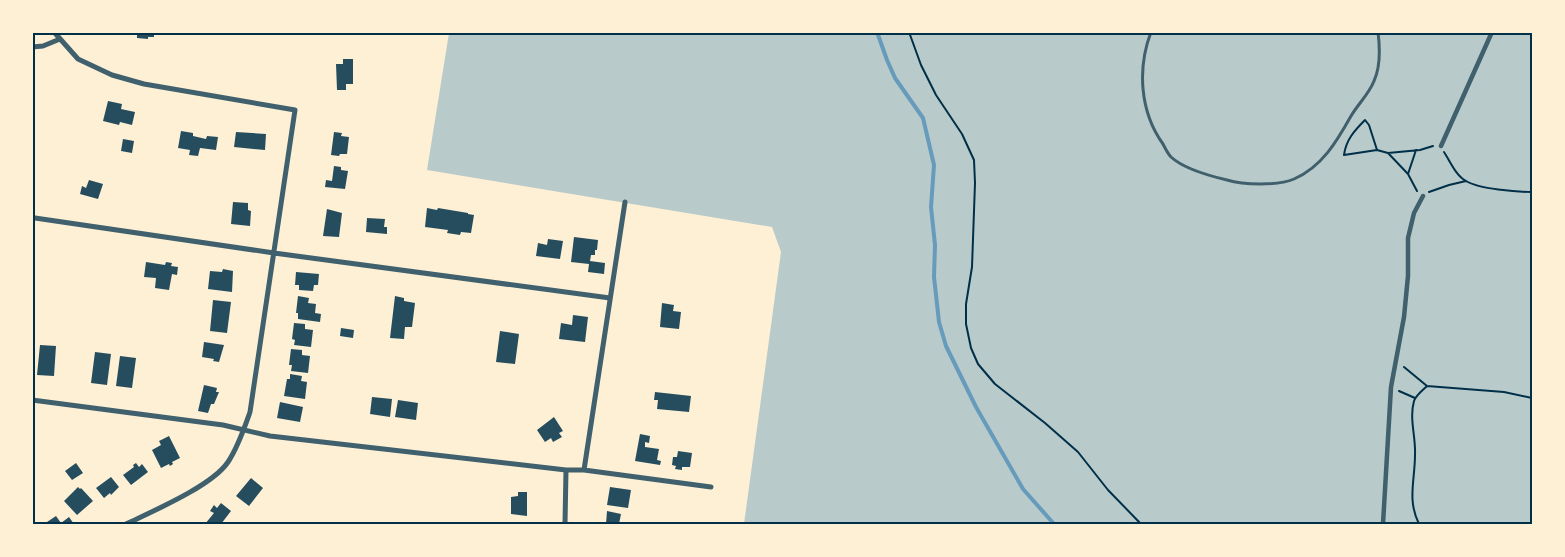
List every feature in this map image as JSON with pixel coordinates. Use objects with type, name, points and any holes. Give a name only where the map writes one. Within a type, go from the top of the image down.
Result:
[{"type":"street","points":[[54,32],[78,59],[112,74],[144,84],[295,110],[250,412],[244,429],[227,463],[206,483],[126,524]]},
{"type":"street","points":[[1441,146],[1492,32]]},
{"type":"street","points":[[32,47],[43,46],[60,39]]},
{"type":"street","points":[[1383,524],[1392,387],[1400,344],[1408,276],[1409,227],[1423,196]]},
{"type":"street","points":[[584,470],[625,202]]},
{"type":"street","points":[[35,218],[274,253],[610,298]]},
{"type":"street","points":[[32,400],[213,424],[270,436],[566,470],[584,470],[711,487]]},
{"type":"street","points":[[565,524],[566,470]]},
{"type":"lane","points":[[1151,32],[1146,48],[1142,77],[1148,118],[1156,136],[1171,157],[1192,169],[1241,184],[1265,184],[1293,179],[1324,158],[1375,81],[1380,52],[1378,32]]},
{"type":"path","points":[[909,32],[920,65],[936,95],[962,134],[974,160],[976,183],[972,267],[966,304],[966,324],[970,348],[978,364],[995,384],[1045,423],[1078,452],[1108,490],[1141,524]]},
{"type":"path","points":[[1377,150],[1369,125],[1365,120],[1348,141],[1344,155],[1377,150],[1388,153],[1420,150],[1429,146],[1441,146],[1454,168],[1466,182]]},
{"type":"path","points":[[1408,174],[1413,164],[1416,150]]},
{"type":"path","points":[[1388,153],[1408,174],[1412,184],[1423,196],[1434,189],[1466,182],[1515,192],[1532,192]]},
{"type":"path","points":[[1396,362],[1427,386],[1479,390],[1532,398]]},
{"type":"path","points":[[1419,524],[1415,517],[1411,492],[1415,455],[1412,415],[1415,398],[1427,386]]},
{"type":"path","points":[[1392,387],[1415,398]]},
{"type":"shaded area","points":[[449,33],[1532,33],[1532,524],[744,524],[781,252],[772,227],[427,170]]},
{"type":"building","points":[[137,32],[154,32],[154,37],[148,37],[148,39],[137,38]]},
{"type":"building","points":[[343,59],[353,59],[353,84],[346,84],[346,90],[337,90],[336,64],[343,64]]},
{"type":"building","points":[[108,101],[122,104],[121,109],[135,112],[132,125],[120,122],[119,125],[103,121]]},
{"type":"building","points":[[181,131],[193,133],[193,136],[206,139],[207,136],[218,137],[216,150],[200,148],[198,156],[189,155],[190,150],[178,148]]},
{"type":"building","points":[[236,132],[266,134],[265,150],[234,147]]},
{"type":"building","points":[[334,132],[342,133],[341,136],[349,137],[347,154],[331,155]]},
{"type":"building","points":[[123,139],[134,141],[132,153],[121,151]]},
{"type":"building","points":[[334,166],[348,171],[345,189],[325,187],[326,180],[332,181]]},
{"type":"building","points":[[89,180],[103,184],[98,199],[80,194],[82,186],[86,188]]},
{"type":"building","points":[[233,202],[248,203],[248,210],[251,211],[250,226],[231,224]]},
{"type":"building","points":[[427,208],[437,210],[438,208],[474,215],[471,233],[461,232],[460,235],[447,233],[448,230],[425,227]]},
{"type":"building","points":[[327,209],[342,213],[339,237],[323,236]]},
{"type":"building","points":[[367,218],[385,219],[384,227],[387,227],[387,234],[366,232]]},
{"type":"building","points":[[574,237],[598,240],[597,250],[595,250],[595,255],[591,255],[590,261],[605,263],[604,274],[588,272],[589,264],[571,262]]},
{"type":"building","points":[[548,239],[563,241],[560,259],[536,256],[538,243],[547,245]]},
{"type":"building","points":[[146,262],[165,265],[166,262],[172,263],[171,266],[178,267],[177,275],[172,274],[169,290],[155,288],[156,278],[144,277]]},
{"type":"building","points":[[223,269],[233,271],[232,292],[208,289],[210,271],[222,272]]},
{"type":"building","points":[[296,272],[319,274],[318,285],[314,285],[313,291],[299,290],[299,285],[295,285]]},
{"type":"building","points":[[298,296],[309,298],[308,303],[316,304],[315,313],[321,314],[320,322],[298,319],[298,313],[296,313]]},
{"type":"building","points":[[395,296],[404,298],[404,301],[415,303],[412,327],[405,327],[404,339],[390,338]]},
{"type":"building","points":[[213,300],[231,302],[227,333],[210,331]]},
{"type":"building","points":[[662,303],[674,305],[673,311],[681,312],[679,329],[660,327]]},
{"type":"building","points":[[573,315],[588,317],[585,342],[559,339],[561,323],[572,325]]},
{"type":"building","points":[[294,323],[305,324],[305,329],[313,330],[311,347],[294,345],[295,340],[292,339]]},
{"type":"building","points":[[341,328],[354,330],[353,338],[340,336]]},
{"type":"building","points":[[500,331],[519,334],[515,364],[496,362]]},
{"type":"building","points":[[204,342],[224,345],[219,362],[202,357]]},
{"type":"building","points":[[40,345],[56,346],[54,376],[37,375]]},
{"type":"building","points":[[291,349],[302,350],[302,355],[310,356],[308,373],[291,371],[292,365],[289,365]]},
{"type":"building","points":[[95,352],[111,354],[107,385],[91,383]]},
{"type":"building","points":[[120,356],[136,358],[132,388],[116,386]]},
{"type":"building","points":[[290,374],[302,376],[301,381],[307,382],[305,399],[284,396],[287,379],[290,379]]},
{"type":"building","points":[[204,385],[217,388],[216,392],[219,392],[214,404],[211,404],[208,413],[198,411]]},
{"type":"building","points":[[655,392],[691,396],[689,412],[657,409],[658,400],[654,400]]},
{"type":"building","points":[[372,397],[392,399],[390,417],[370,414]]},
{"type":"building","points":[[398,400],[418,403],[416,420],[395,417]]},
{"type":"building","points":[[280,402],[303,407],[300,422],[277,418]]},
{"type":"building","points":[[554,417],[563,431],[559,433],[562,437],[553,442],[551,438],[545,442],[537,430]]},
{"type":"building","points":[[640,434],[650,436],[649,443],[645,442],[645,447],[659,449],[657,460],[661,461],[660,465],[635,461]]},
{"type":"building","points":[[169,436],[180,458],[172,462],[173,464],[170,466],[169,464],[161,468],[152,450],[161,445],[159,441]]},
{"type":"building","points":[[678,451],[692,453],[690,467],[682,467],[682,470],[675,469],[676,466],[672,465],[673,457],[677,457]]},
{"type":"building","points":[[76,463],[83,473],[72,480],[65,471]]},
{"type":"building","points":[[136,463],[139,467],[142,464],[148,472],[131,485],[123,475],[134,467],[133,465]]},
{"type":"building","points":[[111,477],[119,487],[111,495],[110,493],[104,498],[96,488]]},
{"type":"building","points":[[251,478],[263,488],[249,506],[236,496]]},
{"type":"building","points":[[78,487],[93,501],[77,515],[64,501]]},
{"type":"building","points":[[610,487],[631,490],[628,508],[607,505]]},
{"type":"building","points":[[518,492],[527,492],[527,516],[511,514],[511,497],[518,496]]},
{"type":"building","points":[[221,503],[231,511],[221,524],[205,524],[214,513],[210,511],[214,505],[217,508]]},
{"type":"building","points":[[607,511],[621,514],[619,524],[606,524]]},
{"type":"building","points":[[56,516],[61,523],[69,517],[74,524],[44,524]]},
{"type":"waterway","points":[[877,32],[895,78],[923,118],[934,165],[931,207],[935,245],[934,277],[939,322],[946,346],[976,407],[1023,489],[1054,524]]}]
